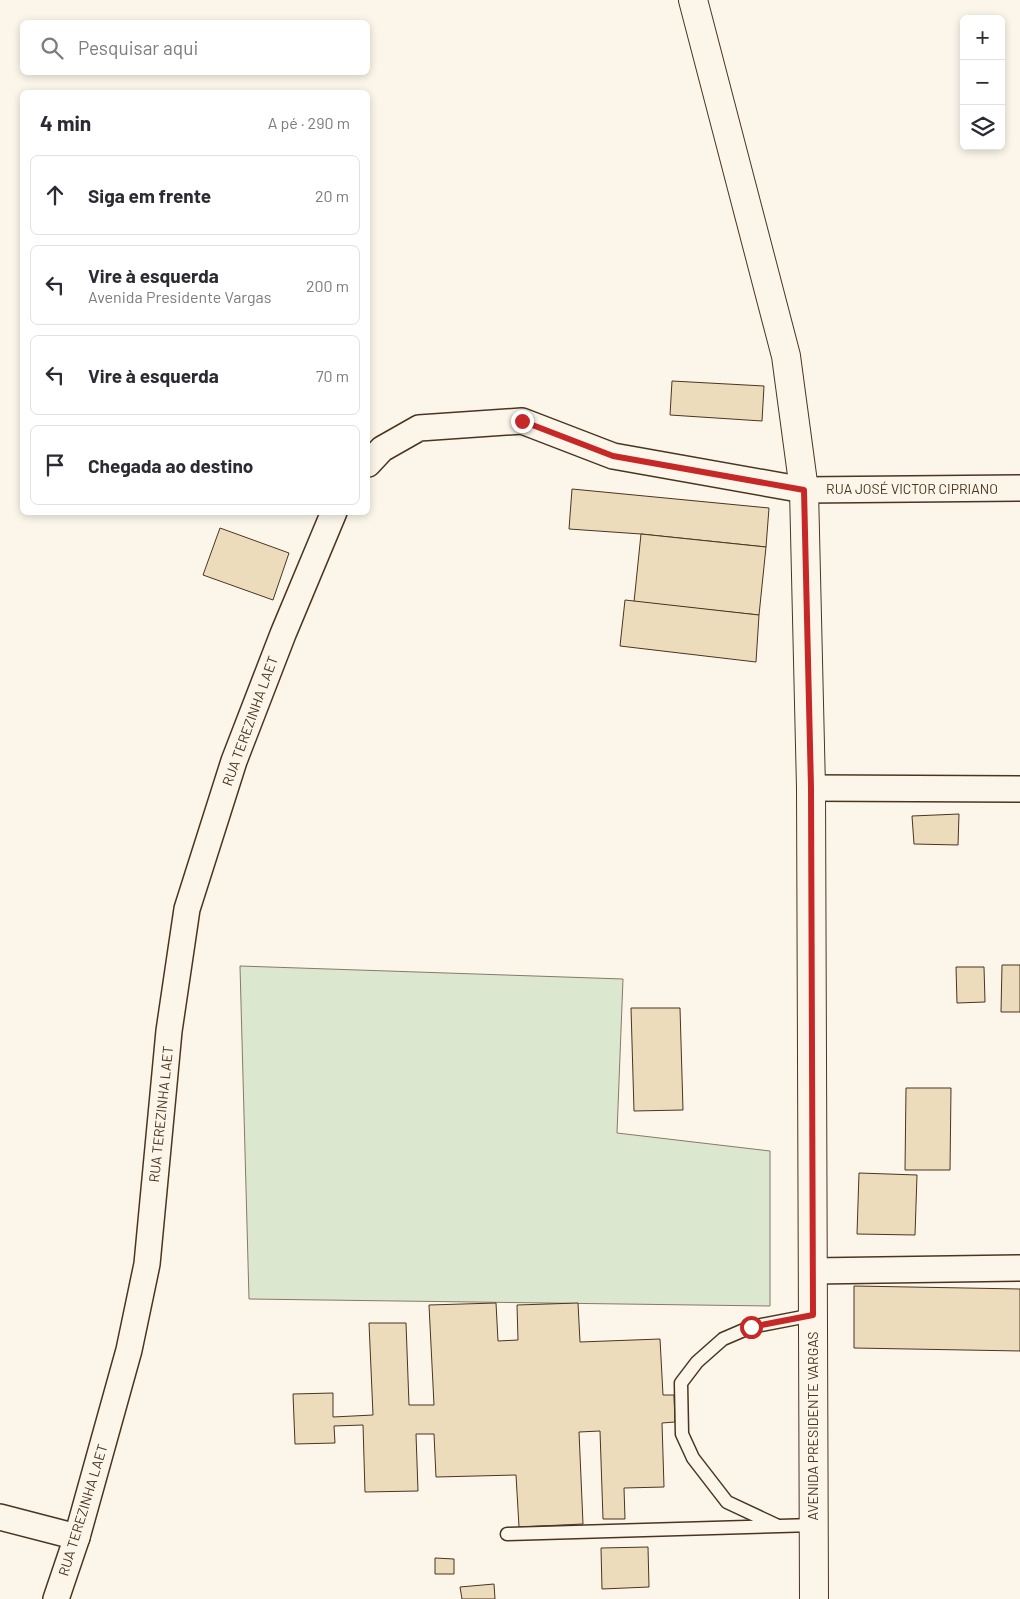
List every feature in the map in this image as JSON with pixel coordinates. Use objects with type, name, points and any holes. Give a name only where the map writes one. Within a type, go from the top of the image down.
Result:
[{"type":"main road","name":"AVENIDA PRESIDENTE VARGAS","points":[[693,0],[786,356],[804,490],[811,788],[814,1599]]},
{"type":"street","name":"RUA JOSÉ VICTOR CIPRIANO","points":[[370,462],[382,449],[419,428],[522,421],[613,456],[804,490],[1020,488]]},
{"type":"street","name":"RUA TEREZINHA LAET","points":[[56,1599],[77,1537],[129,1350],[147,1264],[169,1031],[187,909],[234,761],[283,634],[333,515]]},
{"type":"street","points":[[811,788],[1020,789]]},
{"type":"street","points":[[814,1271],[1020,1268]]},
{"type":"street","points":[[0,1517],[77,1537]]},
{"type":"lane","points":[[776,1525],[727,1502],[693,1458],[682,1434],[681,1383],[697,1362],[723,1339],[751,1327],[813,1315]]},
{"type":"lane","points":[[507,1534],[814,1525]]},
{"type":"green space","points":[[240,966],[623,979],[617,1133],[770,1151],[770,1306],[249,1299]]},
{"type":"building","points":[[672,381],[764,386],[762,421],[670,415]]},
{"type":"building","points":[[572,489],[769,508],[766,547],[641,534],[569,529]]},
{"type":"building","points":[[220,528],[289,553],[273,600],[203,575]]},
{"type":"building","points":[[641,534],[766,547],[759,615],[634,602]]},
{"type":"building","points":[[625,600],[759,615],[756,662],[620,646]]},
{"type":"building","points":[[959,814],[958,845],[914,844],[912,816]]},
{"type":"building","points":[[1002,965],[1020,965],[1020,1012],[1001,1012]]},
{"type":"building","points":[[956,967],[984,967],[985,1002],[957,1003]]},
{"type":"building","points":[[631,1008],[680,1008],[683,1110],[634,1111]]},
{"type":"building","points":[[906,1088],[951,1088],[950,1170],[905,1170]]},
{"type":"building","points":[[859,1173],[917,1175],[915,1235],[857,1234]]},
{"type":"building","points":[[854,1286],[1020,1289],[1020,1351],[854,1348]]},
{"type":"building","points":[[496,1303],[498,1341],[518,1340],[517,1305],[578,1303],[580,1342],[660,1339],[663,1395],[674,1395],[675,1422],[662,1423],[664,1487],[624,1488],[625,1519],[603,1519],[600,1431],[579,1432],[583,1524],[519,1527],[516,1475],[436,1477],[434,1434],[416,1434],[418,1491],[365,1492],[363,1425],[334,1426],[335,1443],[295,1444],[293,1394],[333,1393],[333,1417],[373,1415],[369,1323],[406,1323],[409,1405],[434,1405],[429,1305]]},
{"type":"building","points":[[648,1547],[649,1587],[602,1589],[601,1548]]},
{"type":"building","points":[[435,1558],[454,1559],[454,1574],[435,1574]]},
{"type":"building","points":[[494,1584],[495,1599],[462,1599],[460,1587]]},
{"type":"route","points":[[522,421],[613,456],[804,490],[811,788],[813,1315],[751,1327]]}]
